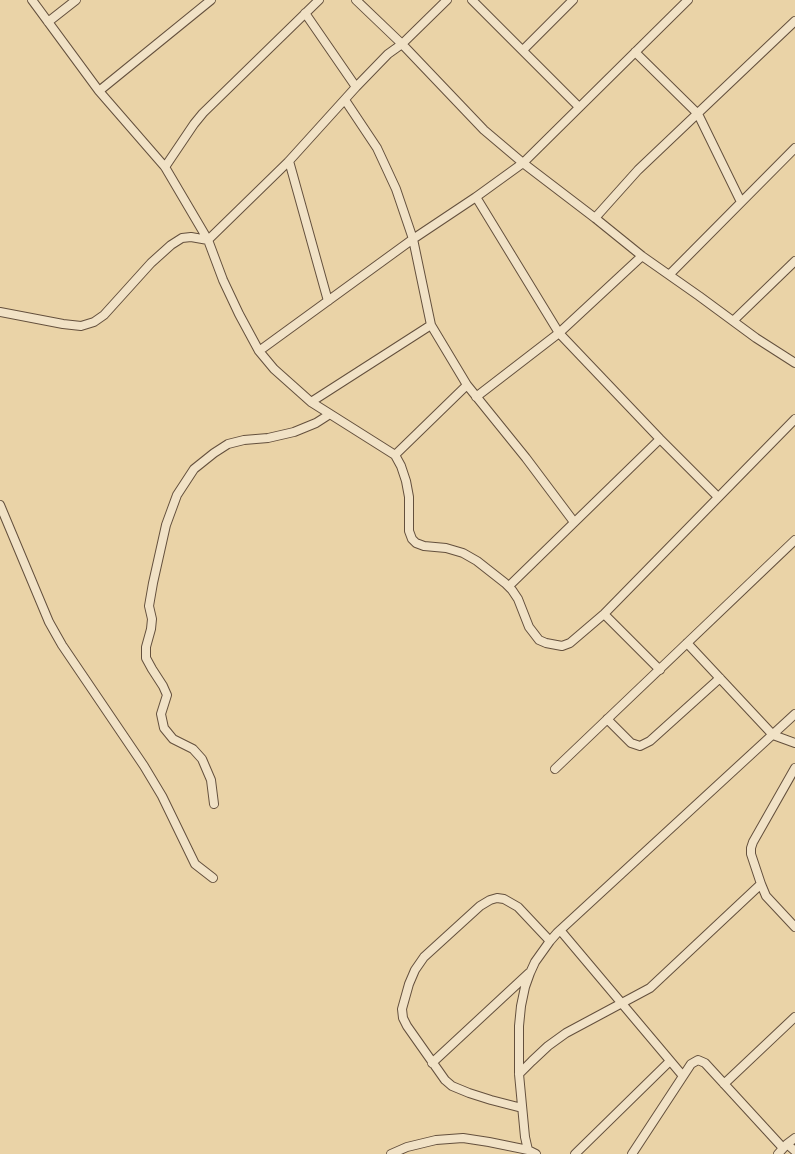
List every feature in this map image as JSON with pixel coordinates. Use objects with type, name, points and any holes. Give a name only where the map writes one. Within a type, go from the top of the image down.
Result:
[{"type":"street","points":[[32,0],[99,91],[165,167],[208,240],[223,280],[259,351],[274,369],[311,402],[394,455],[401,466],[410,497],[409,531],[412,539],[416,543],[424,546],[446,548],[463,553],[488,569],[509,586],[518,599],[529,627],[539,640],[562,646],[566,645],[604,614],[795,419]]},
{"type":"street","points":[[48,22],[76,0]]},
{"type":"street","points":[[99,91],[211,0]]},
{"type":"street","points":[[165,167],[203,113],[319,0]]},
{"type":"street","points":[[356,0],[402,44],[484,130],[523,163],[642,256],[756,338],[795,363]]},
{"type":"street","points":[[208,240],[289,161],[388,54],[402,44],[447,0]]},
{"type":"street","points":[[472,0],[579,107]]},
{"type":"street","points":[[522,50],[573,0]]},
{"type":"street","points":[[259,351],[413,239],[476,197],[523,163],[688,0]]},
{"type":"street","points":[[305,14],[356,87]]},
{"type":"street","points":[[595,218],[638,170],[795,21]]},
{"type":"street","points":[[635,52],[698,114],[741,202]]},
{"type":"street","points":[[345,100],[377,148],[396,189],[413,239],[431,325],[467,385],[526,458],[574,522]]},
{"type":"street","points":[[669,275],[794,151]]},
{"type":"street","points":[[289,161],[328,301]]},
{"type":"street","points":[[476,197],[559,333],[660,439],[718,497]]},
{"type":"street","points":[[0,312],[81,326],[94,322],[104,315],[151,263],[170,245],[182,238],[191,236],[208,240]]},
{"type":"street","points":[[476,397],[559,333],[642,256]]},
{"type":"street","points":[[733,321],[795,261]]},
{"type":"street","points":[[311,402],[431,325]]},
{"type":"street","points":[[394,455],[467,385]]},
{"type":"street","points":[[214,804],[211,780],[202,758],[193,749],[173,739],[164,728],[161,714],[167,695],[146,658],[146,647],[152,619],[149,606],[166,525],[177,495],[194,469],[214,453],[228,444],[244,440],[268,438],[294,432],[316,423],[330,414]]},
{"type":"street","points":[[509,586],[660,439]]},
{"type":"street","points":[[0,506],[49,622],[62,645],[144,766],[162,796],[195,864],[213,878]]},
{"type":"street","points":[[554,769],[660,670],[795,540]]},
{"type":"street","points":[[604,614],[660,670]]},
{"type":"street","points":[[687,643],[773,735],[795,743]]},
{"type":"street","points":[[607,719],[630,743],[640,746],[650,741],[720,678]]},
{"type":"street","points":[[528,1150],[525,1137],[519,1074],[520,1012],[525,987],[535,962],[560,930],[795,714]]},
{"type":"street","points":[[795,768],[751,848],[751,854],[760,884],[766,896],[795,927]]},
{"type":"street","points":[[519,1074],[542,1051],[566,1033],[650,988],[760,884]]},
{"type":"street","points":[[522,1108],[491,1100],[452,1086],[445,1080],[432,1063],[407,1026],[403,1018],[402,1009],[408,984],[424,957],[480,906],[490,900],[497,898],[504,899],[518,907],[550,941]]},
{"type":"street","points":[[560,930],[683,1076]]},
{"type":"street","points":[[432,1063],[530,973]]},
{"type":"street","points":[[724,1084],[795,1017]]},
{"type":"street","points":[[632,1154],[691,1064],[698,1060],[704,1063],[782,1148],[795,1151]]},
{"type":"street","points":[[575,1154],[670,1061]]},
{"type":"street","points":[[392,1154],[407,1147],[436,1140],[463,1138],[528,1150],[536,1154]]},
{"type":"street","points":[[782,1148],[795,1138]]}]
